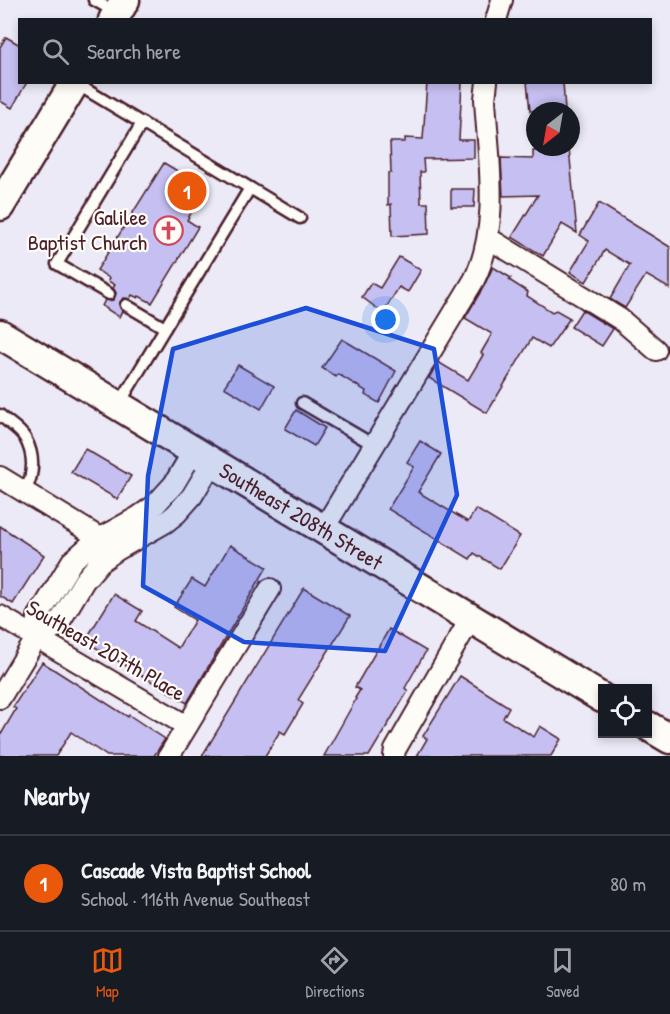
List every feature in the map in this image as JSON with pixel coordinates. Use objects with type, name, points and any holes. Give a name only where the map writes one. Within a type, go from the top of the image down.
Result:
[{"type":"main road","points":[[0,206],[74,84]]},
{"type":"main road","name":"Southeast 208th Street","points":[[0,334],[598,695]]},
{"type":"main road","points":[[652,728],[670,739]]},
{"type":"street","points":[[496,18],[501,0]]},
{"type":"street","points":[[324,528],[474,280],[483,259],[490,218],[485,99],[487,84]]},
{"type":"street","points":[[488,238],[620,319],[656,350]]},
{"type":"street","points":[[0,698],[37,637],[38,617],[62,576],[77,556],[100,537],[138,518],[154,506],[176,481],[203,457]]},
{"type":"street","points":[[37,637],[57,626],[89,573],[100,562],[117,550],[155,530],[176,514],[192,496],[203,457]]},
{"type":"street","points":[[0,477],[100,537],[117,550]]},
{"type":"street","points":[[169,756],[270,589]]},
{"type":"street","name":"Southeast 207th Place","points":[[0,616],[187,726]]},
{"type":"street","points":[[394,756],[395,750],[471,618]]},
{"type":"lane","points":[[78,84],[300,218]]},
{"type":"lane","points":[[109,294],[57,264],[142,123]]},
{"type":"lane","points":[[118,406],[250,188]]},
{"type":"lane","points":[[126,305],[165,328]]},
{"type":"lane","points":[[302,403],[374,445]]},
{"type":"lane","points":[[0,415],[24,436],[33,464],[31,480],[25,492]]},
{"type":"highlighted area","points":[[306,308],[434,349],[457,495],[385,651],[244,642],[143,586],[148,476],[173,349]]},
{"type":"building","points":[[6,37],[18,44],[18,84],[26,84],[12,108],[0,101],[0,47]]},
{"type":"building","points":[[427,84],[462,84],[459,140],[474,140],[474,158],[423,159],[424,172],[420,172],[421,203],[428,203],[429,234],[392,236],[391,204],[388,205],[388,173],[391,173],[390,142],[405,142],[405,138],[423,139]]},
{"type":"building","points":[[527,84],[563,84],[564,102],[529,102]]},
{"type":"building","points":[[533,156],[570,156],[577,233],[562,224],[543,256],[512,237],[538,195],[503,196],[501,158],[533,159]]},
{"type":"building","points":[[164,163],[206,188],[187,220],[198,227],[152,303],[139,296],[138,298],[132,295],[130,299],[123,298],[119,304],[122,311],[119,317],[102,306],[105,300],[113,300],[116,293],[113,288],[115,285],[97,270]]},
{"type":"building","points":[[451,189],[475,189],[474,207],[451,207]]},
{"type":"building","points":[[599,203],[670,247],[670,289],[646,275],[625,308],[610,299],[630,265],[605,250],[586,282],[570,272],[589,241],[580,235]]},
{"type":"building","points":[[399,257],[421,270],[408,292],[399,287],[383,313],[362,297],[371,283],[380,288]]},
{"type":"building","points":[[493,267],[528,292],[527,296],[552,312],[556,310],[570,318],[549,348],[532,338],[487,413],[429,378],[438,362],[468,380],[483,355],[481,353],[492,334],[465,318]]},
{"type":"building","points":[[582,310],[613,329],[602,346],[571,327]]},
{"type":"building","points":[[342,339],[396,371],[379,403],[365,395],[366,391],[338,374],[336,377],[322,368]]},
{"type":"building","points":[[238,365],[274,386],[261,409],[224,387]]},
{"type":"building","points":[[296,410],[325,428],[314,446],[285,429]]},
{"type":"building","points":[[420,441],[441,454],[418,492],[468,522],[476,509],[520,536],[500,569],[474,553],[470,559],[388,509],[414,467],[407,462]]},
{"type":"building","points":[[85,449],[131,476],[117,499],[71,472]]},
{"type":"building","points":[[0,526],[44,555],[13,604],[0,596]]},
{"type":"building","points":[[230,545],[267,567],[187,703],[85,641],[114,594],[142,611],[136,621],[178,648],[195,620],[174,607],[192,579],[205,587]]},
{"type":"building","points":[[304,588],[350,616],[298,700],[303,704],[285,734],[280,731],[265,756],[202,756]]},
{"type":"building","points":[[389,629],[426,651],[405,688],[408,691],[369,756],[324,756],[356,699],[360,690],[355,687]]},
{"type":"building","points":[[42,662],[165,739],[154,756],[107,756],[71,732],[56,756],[0,756],[0,736],[16,709],[13,707]]},
{"type":"building","points":[[460,676],[509,707],[503,718],[534,737],[540,726],[561,739],[551,756],[417,756],[427,739],[423,736]]},
{"type":"place","name":"Cascade Vista Baptist School","points":[[187,191]]},
{"type":"place","name":"Galilee Baptist Church","points":[[168,230]]}]
